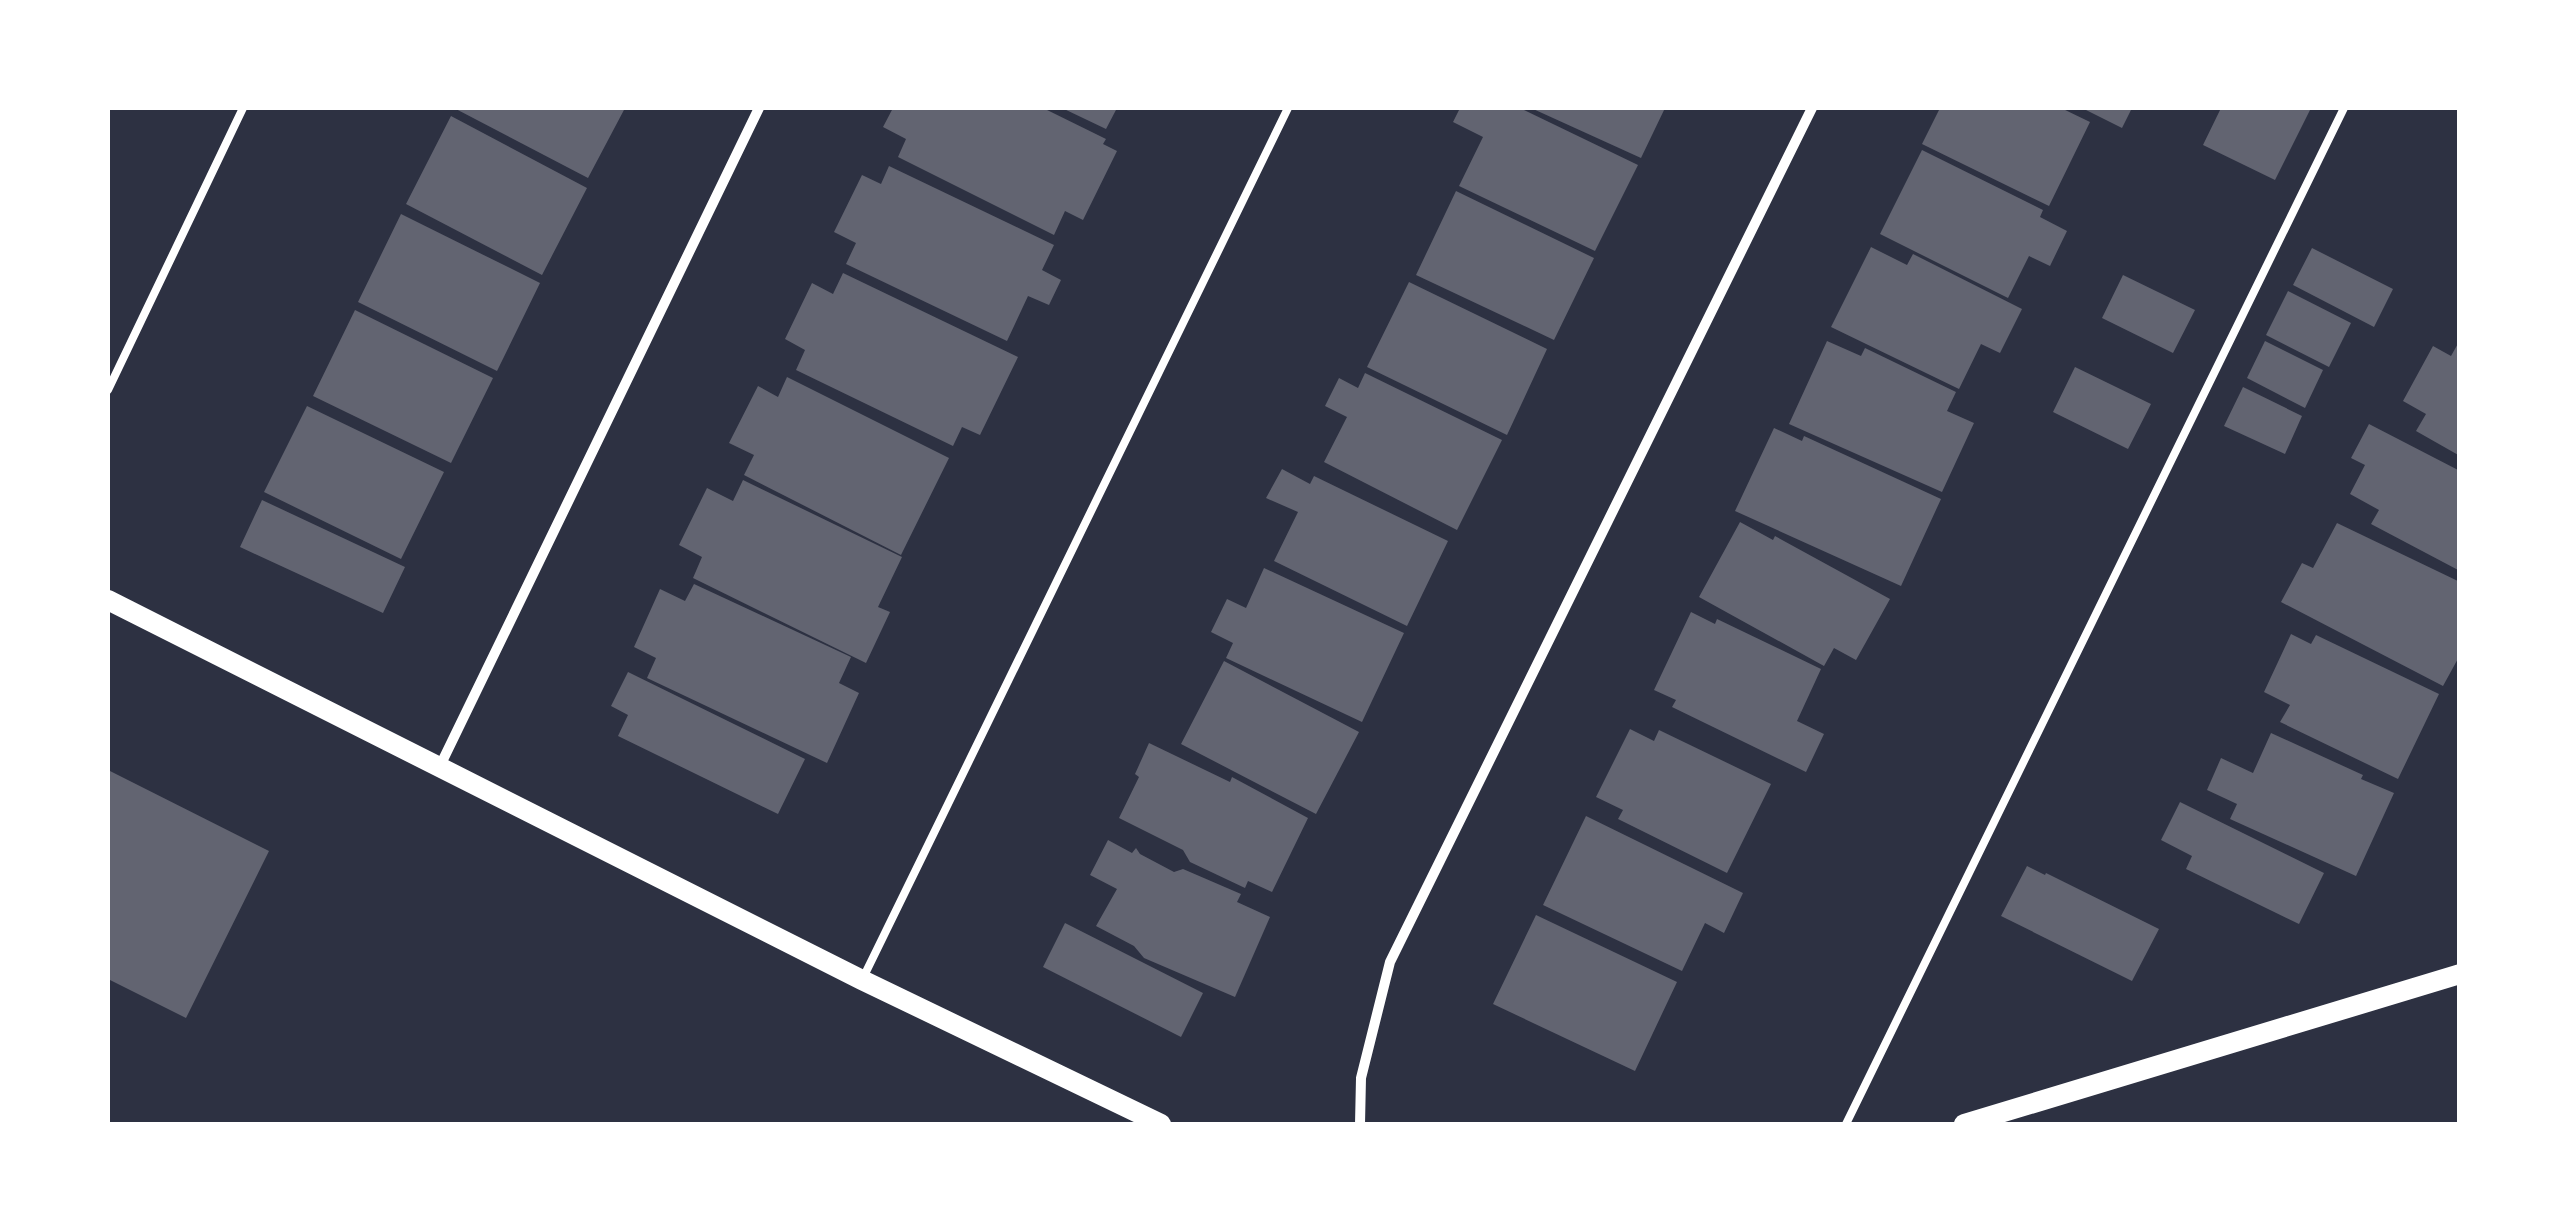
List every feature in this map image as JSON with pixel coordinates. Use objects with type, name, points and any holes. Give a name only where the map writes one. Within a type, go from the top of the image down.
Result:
[{"type":"main road","points":[[108,600],[862,980],[1162,1124]]},
{"type":"main road","points":[[1964,1124],[2460,974]]},
{"type":"street","points":[[440,766],[759,108]]},
{"type":"street","points":[[1360,1124],[1360,1078],[1390,962],[1812,108]]},
{"type":"lane","points":[[108,390],[242,108]]},
{"type":"lane","points":[[862,980],[1288,108]]},
{"type":"lane","points":[[1846,1124],[2344,108]]},
{"type":"building","points":[[454,108],[625,108],[588,178]]},
{"type":"building","points":[[893,108],[1043,108],[1106,139],[1103,144],[1117,151],[1083,220],[1065,211],[1054,235],[898,157],[906,139],[883,127]]},
{"type":"building","points":[[1062,108],[1117,108],[1106,129]]},
{"type":"building","points":[[1460,108],[1520,108],[1638,165],[1595,251],[1459,186],[1483,137],[1453,122]]},
{"type":"building","points":[[1531,108],[1665,108],[1641,158]]},
{"type":"building","points":[[1940,108],[2061,108],[2090,122],[2049,206],[1922,144]]},
{"type":"building","points":[[2082,108],[2132,108],[2122,128]]},
{"type":"building","points":[[2221,108],[2311,108],[2275,180],[2203,145]]},
{"type":"building","points":[[451,116],[587,188],[542,275],[406,204]]},
{"type":"building","points":[[1922,150],[2043,210],[2040,217],[2067,231],[2050,266],[2029,256],[2008,298],[1880,234]]},
{"type":"building","points":[[889,166],[1054,245],[1042,270],[1061,280],[1049,305],[1028,296],[1007,341],[846,264],[856,243],[834,232],[862,175],[881,184]]},
{"type":"building","points":[[1456,191],[1594,258],[1554,340],[1416,275]]},
{"type":"building","points":[[401,214],[540,283],[497,371],[358,302]]},
{"type":"building","points":[[1871,247],[1907,265],[1913,254],[2022,309],[2000,353],[1981,344],[1959,389],[1831,327]]},
{"type":"building","points":[[2312,248],[2393,289],[2374,327],[2293,285]]},
{"type":"building","points":[[843,273],[1018,357],[980,435],[962,427],[953,446],[796,370],[805,350],[785,339],[812,283],[833,294]]},
{"type":"building","points":[[2123,275],[2195,310],[2173,353],[2102,318]]},
{"type":"building","points":[[1409,282],[1547,349],[1507,435],[1367,367]]},
{"type":"building","points":[[2288,291],[2351,323],[2329,367],[2266,335]]},
{"type":"building","points":[[355,310],[493,378],[451,463],[313,396]]},
{"type":"building","points":[[2460,340],[2460,456],[2416,431],[2426,414],[2403,401],[2433,346],[2451,356]]},
{"type":"building","points":[[1827,341],[1861,356],[1865,348],[1956,392],[1947,411],[1974,423],[1942,492],[1789,424]]},
{"type":"building","points":[[2265,341],[2323,370],[2305,408],[2247,378]]},
{"type":"building","points":[[2075,367],[2151,404],[2128,449],[2053,412]]},
{"type":"building","points":[[1365,373],[1502,440],[1457,530],[1324,462],[1347,417],[1325,406],[1339,378],[1358,388]]},
{"type":"building","points":[[787,377],[949,458],[901,555],[744,475],[754,455],[729,443],[758,386],[778,397]]},
{"type":"building","points":[[2243,387],[2302,416],[2285,454],[2224,426]]},
{"type":"building","points":[[307,406],[444,472],[401,559],[264,492]]},
{"type":"building","points":[[2369,424],[2460,471],[2460,571],[2371,524],[2379,510],[2350,494],[2365,465],[2351,458]]},
{"type":"building","points":[[1774,428],[1802,441],[1804,436],[1941,499],[1901,586],[1735,511]]},
{"type":"building","points":[[1282,469],[1310,484],[1314,476],[1448,541],[1407,626],[1274,561],[1298,512],[1266,498]]},
{"type":"building","points":[[743,480],[902,557],[878,607],[890,612],[866,663],[693,578],[702,557],[679,545],[707,488],[733,501]]},
{"type":"building","points":[[262,500],[405,567],[383,613],[240,547]]},
{"type":"building","points":[[1740,522],[1773,540],[1775,536],[1890,599],[1856,660],[1834,648],[1824,666],[1699,597]]},
{"type":"building","points":[[2337,523],[2460,582],[2460,655],[2443,686],[2281,602],[2302,563],[2313,568]]},
{"type":"building","points":[[1264,568],[1404,633],[1362,722],[1226,658],[1233,643],[1211,632],[1227,599],[1246,608]]},
{"type":"building","points":[[694,584],[851,657],[839,683],[859,693],[827,763],[647,678],[656,658],[634,647],[660,589],[685,601]]},
{"type":"building","points":[[1691,612],[1715,624],[1717,619],[1821,669],[1797,721],[1824,734],[1806,772],[1672,707],[1676,700],[1654,690]]},
{"type":"building","points":[[2291,634],[2311,644],[2316,635],[2439,694],[2398,779],[2280,722],[2290,705],[2264,692]]},
{"type":"building","points":[[1224,661],[1359,732],[1316,814],[1181,744]]},
{"type":"building","points":[[628,672],[805,759],[778,814],[618,736],[628,715],[611,706]]},
{"type":"building","points":[[1630,729],[1654,741],[1659,730],[1771,784],[1727,873],[1618,819],[1623,810],[1596,797]]},
{"type":"building","points":[[2271,733],[2394,793],[2356,876],[2230,819],[2237,804],[2207,790],[2221,758],[2253,773]]},
{"type":"building","points":[[1149,743],[1230,782],[1232,777],[1308,818],[1272,892],[1248,881],[1245,888],[1190,862],[1183,850],[1119,818],[1139,777],[1135,774]]},
{"type":"building","points":[[108,770],[269,851],[186,1018],[108,979]]},
{"type":"building","points":[[2180,802],[2324,873],[2299,924],[2186,869],[2192,856],[2161,840]]},
{"type":"building","points":[[1586,816],[1743,893],[1724,933],[1705,923],[1682,971],[1543,905]]},
{"type":"building","points":[[1108,840],[1132,853],[1136,848],[1174,872],[1183,869],[1241,894],[1237,902],[1270,917],[1235,997],[1144,958],[1134,946],[1096,926],[1117,889],[1090,875]]},
{"type":"building","points":[[2027,866],[2159,929],[2132,981],[2001,916]]},
{"type":"building","points":[[1536,915],[1677,982],[1635,1071],[1493,1004]]},
{"type":"building","points":[[1065,923],[1203,993],[1181,1037],[1043,967]]}]
